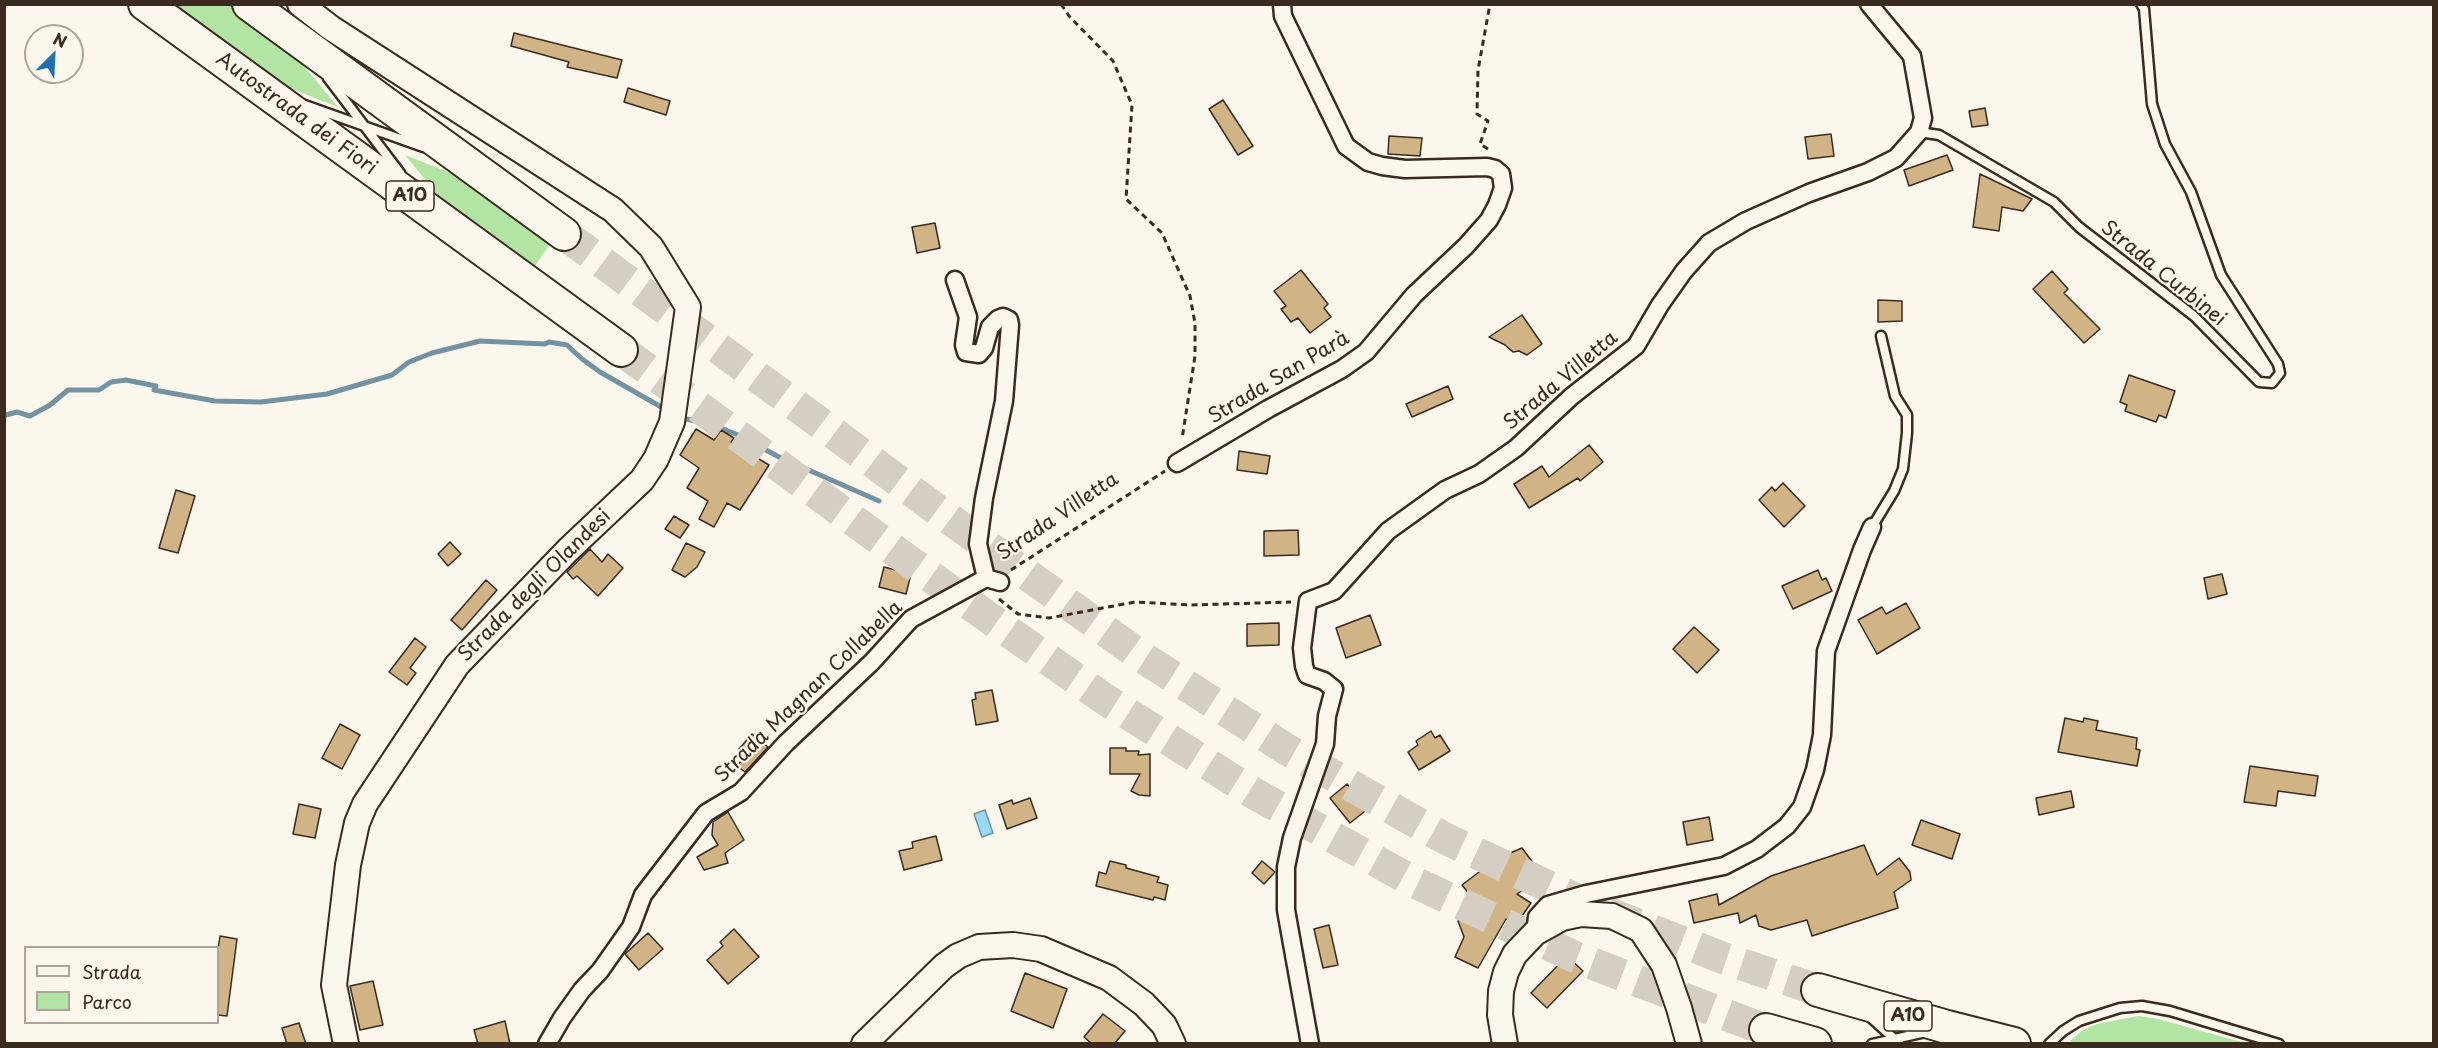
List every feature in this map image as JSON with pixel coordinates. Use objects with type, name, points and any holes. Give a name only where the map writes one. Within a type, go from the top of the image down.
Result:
[{"type":"highway","name":"Autostrada dei Fiori","points":[[145,4],[621,350]]},
{"type":"highway","points":[[249,4],[564,234]]},
{"type":"highway","name":"A10","points":[[1818,990],[2006,1042]]},
{"type":"highway","points":[[1766,1030],[1815,1044]]},
{"type":"street","name":"Strada degli Olandesi","points":[[300,4],[331,28],[613,210],[651,247],[685,298],[688,307],[672,422],[656,459],[642,480],[568,550],[457,665],[365,804],[357,823],[348,865],[334,985],[346,1044]]},
{"type":"street","points":[[1282,4],[1288,26],[1346,146],[1368,162],[1382,166],[1404,169],[1487,166]]},
{"type":"street","points":[[1869,4],[1912,56],[1923,118],[1919,132]]},
{"type":"street","name":"Strada Villetta","points":[[1308,601],[1334,591],[1388,531],[1445,490],[1479,474],[1516,448],[1572,396],[1636,346],[1672,288],[1709,243],[1746,221],[1809,193],[1868,172],[1896,158],[1919,132]]},
{"type":"street","name":"Strada San Parà","points":[[1177,463],[1268,409],[1342,369],[1366,352],[1413,295],[1454,260],[1489,220],[1497,205],[1503,181],[1496,168],[1487,166]]},
{"type":"street","points":[[955,280],[968,316],[964,345],[966,352],[979,354],[984,348],[990,327],[998,319],[1003,317],[1009,320],[1010,325],[1004,400],[984,498],[978,544],[993,580]]},
{"type":"street","points":[[1535,933],[1537,917],[1548,905],[1586,894],[1724,866],[1757,849],[1787,826],[1802,807],[1815,770],[1822,735],[1826,651],[1872,527]]},
{"type":"street","name":"Strada Magnan Collabella","points":[[547,1044],[582,990],[600,971],[631,927],[643,895],[706,813],[741,792],[786,744],[872,662],[911,619],[993,580]]},
{"type":"street","points":[[1308,601],[1302,648],[1304,666],[1307,675],[1324,681],[1334,689],[1327,716],[1325,744],[1292,838],[1286,867],[1286,910],[1310,1044]]},
{"type":"street","points":[[1505,1044],[1500,1015],[1501,991],[1506,972],[1515,954],[1535,933],[1562,918],[1581,914],[1612,916],[1641,930],[1664,965],[1689,1044]]},
{"type":"street","points":[[864,1044],[944,966],[958,956],[979,948],[1013,945],[1041,949],[1109,978],[1144,1004],[1164,1025],[1173,1044]]},
{"type":"lane","name":"Strada Curbinei","points":[[1919,132],[1939,135],[2054,202],[2079,227],[2194,316],[2259,382],[2272,383],[2280,373],[2278,364],[2221,275],[2191,192],[2165,144],[2152,104],[2144,9],[2141,4]]},
{"type":"lane","points":[[301,43],[425,207]]},
{"type":"lane","points":[[257,86],[290,99]]},
{"type":"lane","points":[[301,103],[460,159]]},
{"type":"lane","points":[[1872,527],[1894,491],[1903,469],[1907,433],[1907,415],[1896,396],[1881,336]]},
{"type":"lane","points":[[1851,1000],[1897,1041]]},
{"type":"lane","points":[[2049,1044],[2062,1031],[2079,1021],[2120,1008],[2142,1006],[2170,1011],[2279,1044]]},
{"type":"lane","points":[[1872,1044],[1897,1041],[1947,1027]]},
{"type":"path","name":"Strada San Parà","points":[[1061,4],[1069,16],[1113,61],[1132,105],[1126,199],[1162,233],[1190,296],[1195,323],[1195,356],[1177,463]]},
{"type":"path","points":[[1487,166],[1497,155],[1480,144],[1488,122],[1477,114],[1478,70],[1490,4]]},
{"type":"path","name":"Strada Villetta","points":[[1177,463],[993,580],[999,600],[1018,614],[1049,618],[1135,602],[1191,605],[1308,601]]},
{"type":"green space","points":[[168,5],[231,5],[287,46],[338,107],[264,78]]},
{"type":"green space","points":[[405,155],[468,180],[553,240],[532,270],[450,210]]},
{"type":"green space","points":[[2138,1016],[2158,1019],[2245,1043],[2079,1044],[2070,1041],[2083,1030],[2097,1024]]},
{"type":"water","points":[[985,810],[993,833],[982,837],[974,814]]},
{"type":"building","points":[[514,33],[622,60],[617,78],[567,67],[569,62],[511,46]]},
{"type":"building","points":[[628,88],[670,101],[666,115],[624,102]]},
{"type":"building","points":[[1223,100],[1253,146],[1238,155],[1209,109]]},
{"type":"building","points":[[1985,108],[1988,125],[1972,127],[1969,111]]},
{"type":"building","points":[[1831,134],[1834,156],[1808,159],[1805,137]]},
{"type":"building","points":[[1389,136],[1422,138],[1420,156],[1388,154]]},
{"type":"building","points":[[1947,155],[1953,170],[1909,186],[1904,170]]},
{"type":"building","points":[[1980,174],[2032,199],[2023,211],[2002,207],[1999,231],[1973,227]]},
{"type":"building","points":[[935,223],[940,248],[917,253],[912,227]]},
{"type":"building","points":[[1301,270],[1328,304],[1324,308],[1331,317],[1310,333],[1298,318],[1291,322],[1281,309],[1286,306],[1274,291]]},
{"type":"building","points":[[2052,271],[2068,289],[2064,293],[2100,329],[2084,343],[2033,289]]},
{"type":"building","points":[[1878,300],[1902,301],[1902,321],[1878,322]]},
{"type":"building","points":[[1522,315],[1542,344],[1527,355],[1519,351],[1513,352],[1489,337]]},
{"type":"building","points":[[2129,375],[2175,391],[2166,418],[2159,415],[2156,422],[2125,411],[2127,405],[2120,402]]},
{"type":"building","points":[[1448,386],[1453,399],[1412,417],[1406,404]]},
{"type":"building","points":[[696,429],[714,440],[721,430],[734,438],[731,442],[769,465],[740,510],[727,503],[714,527],[699,519],[708,501],[687,488],[699,468],[680,455]]},
{"type":"building","points":[[1589,445],[1603,462],[1580,481],[1578,478],[1529,508],[1514,484],[1542,466],[1549,477]]},
{"type":"building","points":[[1239,451],[1270,456],[1267,474],[1237,470]]},
{"type":"building","points":[[1783,483],[1805,506],[1784,527],[1759,500],[1772,487],[1775,491]]},
{"type":"building","points":[[176,490],[195,496],[178,553],[159,548]]},
{"type":"building","points":[[674,516],[689,525],[680,538],[665,529]]},
{"type":"building","points":[[1298,530],[1299,555],[1264,556],[1264,531]]},
{"type":"building","points":[[450,542],[461,554],[448,566],[438,554]]},
{"type":"building","points":[[686,543],[705,552],[697,567],[685,577],[672,570]]},
{"type":"building","points":[[590,549],[602,562],[608,554],[623,568],[598,596],[577,576],[573,579],[567,572]]},
{"type":"building","points":[[884,567],[911,574],[906,594],[879,587]]},
{"type":"building","points":[[1818,570],[1822,580],[1826,578],[1832,591],[1793,609],[1782,586]]},
{"type":"building","points":[[2222,574],[2227,594],[2208,599],[2204,578]]},
{"type":"building","points":[[486,580],[497,590],[462,630],[451,620]]},
{"type":"building","points":[[1906,603],[1920,628],[1877,654],[1858,620],[1882,607],[1886,614]]},
{"type":"building","points":[[1370,615],[1381,645],[1346,658],[1336,628]]},
{"type":"building","points":[[1279,623],[1279,645],[1247,646],[1247,624]]},
{"type":"building","points":[[1694,627],[1719,650],[1697,673],[1673,649]]},
{"type":"building","points":[[415,638],[426,647],[410,668],[416,673],[407,685],[389,672]]},
{"type":"building","points":[[992,690],[998,721],[976,725],[972,700],[976,699],[975,693]]},
{"type":"building","points":[[2065,718],[2083,722],[2084,718],[2098,721],[2096,730],[2137,738],[2136,749],[2140,750],[2137,766],[2058,752]]},
{"type":"building","points":[[340,724],[360,735],[342,769],[322,758]]},
{"type":"building","points":[[1431,731],[1435,738],[1440,735],[1450,751],[1419,770],[1408,752],[1418,745],[1416,741]]},
{"type":"building","points":[[752,734],[768,747],[745,772],[737,766],[746,755],[739,749]]},
{"type":"building","points":[[1110,748],[1139,751],[1138,755],[1150,754],[1150,796],[1139,795],[1131,791],[1140,774],[1110,774]]},
{"type":"building","points":[[2250,766],[2318,776],[2315,796],[2278,791],[2276,806],[2244,802]]},
{"type":"building","points":[[1357,783],[1374,804],[1350,823],[1330,798],[1347,784],[1350,788]]},
{"type":"building","points":[[2071,791],[2074,807],[2039,815],[2036,798]]},
{"type":"building","points":[[1030,798],[1037,818],[1007,829],[999,805],[1012,800],[1013,804]]},
{"type":"building","points":[[299,804],[321,809],[315,838],[293,834]]},
{"type":"building","points":[[728,812],[744,840],[725,853],[728,863],[704,870],[697,857],[718,845],[712,835],[713,822]]},
{"type":"building","points":[[1709,817],[1713,840],[1687,845],[1683,822]]},
{"type":"building","points":[[1921,820],[1960,834],[1952,859],[1912,845]]},
{"type":"building","points":[[936,836],[942,860],[904,870],[899,851],[913,848],[912,842]]},
{"type":"building","points":[[1864,845],[1877,875],[1899,858],[1910,872],[1911,880],[1894,892],[1898,908],[1812,936],[1807,920],[1771,930],[1759,926],[1756,915],[1740,923],[1738,913],[1694,923],[1689,901],[1717,894],[1719,905],[1771,876]]},
{"type":"building","points":[[1522,848],[1543,876],[1517,894],[1531,903],[1515,926],[1506,919],[1478,968],[1455,957],[1464,937],[1458,921],[1482,910],[1462,885],[1496,859]]},
{"type":"building","points":[[1110,861],[1159,877],[1157,882],[1168,885],[1165,900],[1154,897],[1153,900],[1096,886],[1099,872],[1106,874]]},
{"type":"building","points":[[1262,861],[1275,872],[1264,884],[1252,873]]},
{"type":"building","points":[[1329,925],[1338,965],[1323,968],[1314,929]]},
{"type":"building","points":[[734,929],[759,957],[728,984],[707,960],[723,946],[720,942]]},
{"type":"building","points":[[648,933],[663,949],[639,970],[625,954]]},
{"type":"building","points":[[220,936],[237,939],[227,1016],[219,1015]]},
{"type":"building","points":[[1567,956],[1583,971],[1547,1008],[1531,993]]},
{"type":"building","points":[[1025,973],[1067,989],[1053,1028],[1011,1011]]},
{"type":"building","points":[[373,981],[383,1025],[360,1030],[350,986]]},
{"type":"building","points":[[1103,1014],[1125,1031],[1114,1044],[1092,1044],[1084,1037]]},
{"type":"building","points":[[505,1021],[510,1044],[478,1044],[474,1030]]},
{"type":"building","points":[[299,1023],[306,1044],[287,1044],[282,1028]]},
{"type":"waterway","points":[[6,415],[17,412],[30,416],[50,405],[68,390],[99,390],[111,382],[126,380],[156,386],[154,390],[215,401],[261,402],[327,394],[392,375],[409,362],[432,353],[480,341],[545,344],[549,342],[567,345],[600,372],[663,408]]},
{"type":"waterway","points":[[682,418],[713,425],[738,435],[779,457],[879,501]]},
{"type":"tunnel","points":[[564,234],[951,520],[1145,659],[1286,749],[1446,839],[1593,907],[1723,958],[1818,990]]},
{"type":"tunnel","points":[[621,350],[924,572],[1103,698],[1255,794],[1414,882],[1575,957],[1766,1030]]}]
